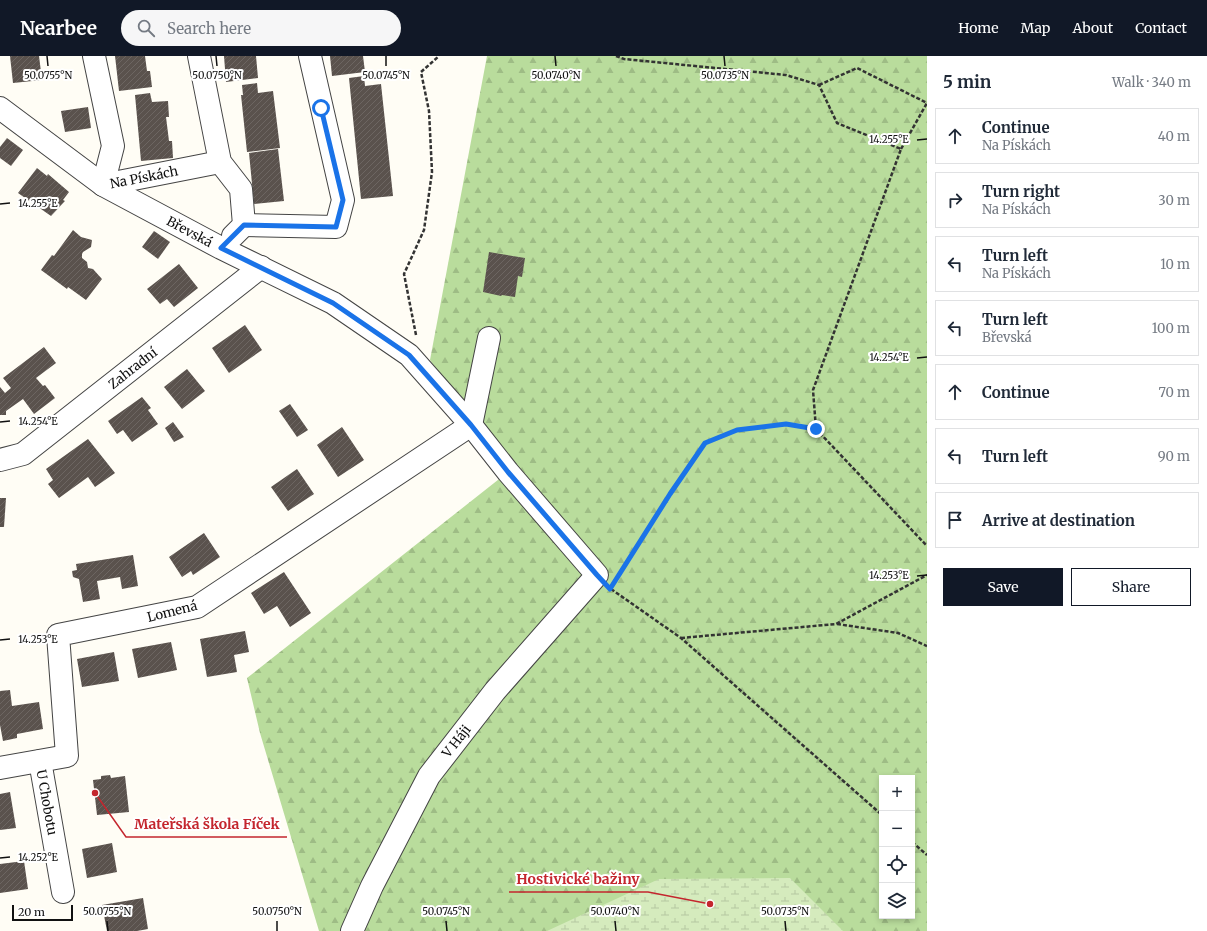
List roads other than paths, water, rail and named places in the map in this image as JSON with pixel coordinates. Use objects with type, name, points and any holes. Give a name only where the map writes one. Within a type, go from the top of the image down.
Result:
[{"type":"street","name":"Na Pískách","points":[[94,56],[113,146],[103,185],[220,162]]},
{"type":"street","points":[[199,56],[220,162],[241,189],[244,225]]},
{"type":"street","points":[[221,248],[244,225],[336,227],[343,200],[310,56]]},
{"type":"street","name":"Břevská","points":[[0,108],[103,185],[221,248],[333,303],[409,355],[471,425],[508,472],[606,578]]},
{"type":"street","name":"Zahradní","points":[[0,460],[23,454],[261,267]]},
{"type":"street","points":[[471,425],[489,338]]},
{"type":"street","name":"Lomená","points":[[0,768],[67,756],[58,635],[197,607],[471,425]]},
{"type":"street","name":"V Háji","points":[[352,931],[372,886],[428,776],[495,691],[606,578]]},
{"type":"street","name":"U Chobotu","points":[[40,761],[63,892]]},
{"type":"place","name":"Mateřská škola Fíček","points":[[95,793]]},
{"type":"place","name":"Hostivické bažiny","points":[[710,904]]}]
